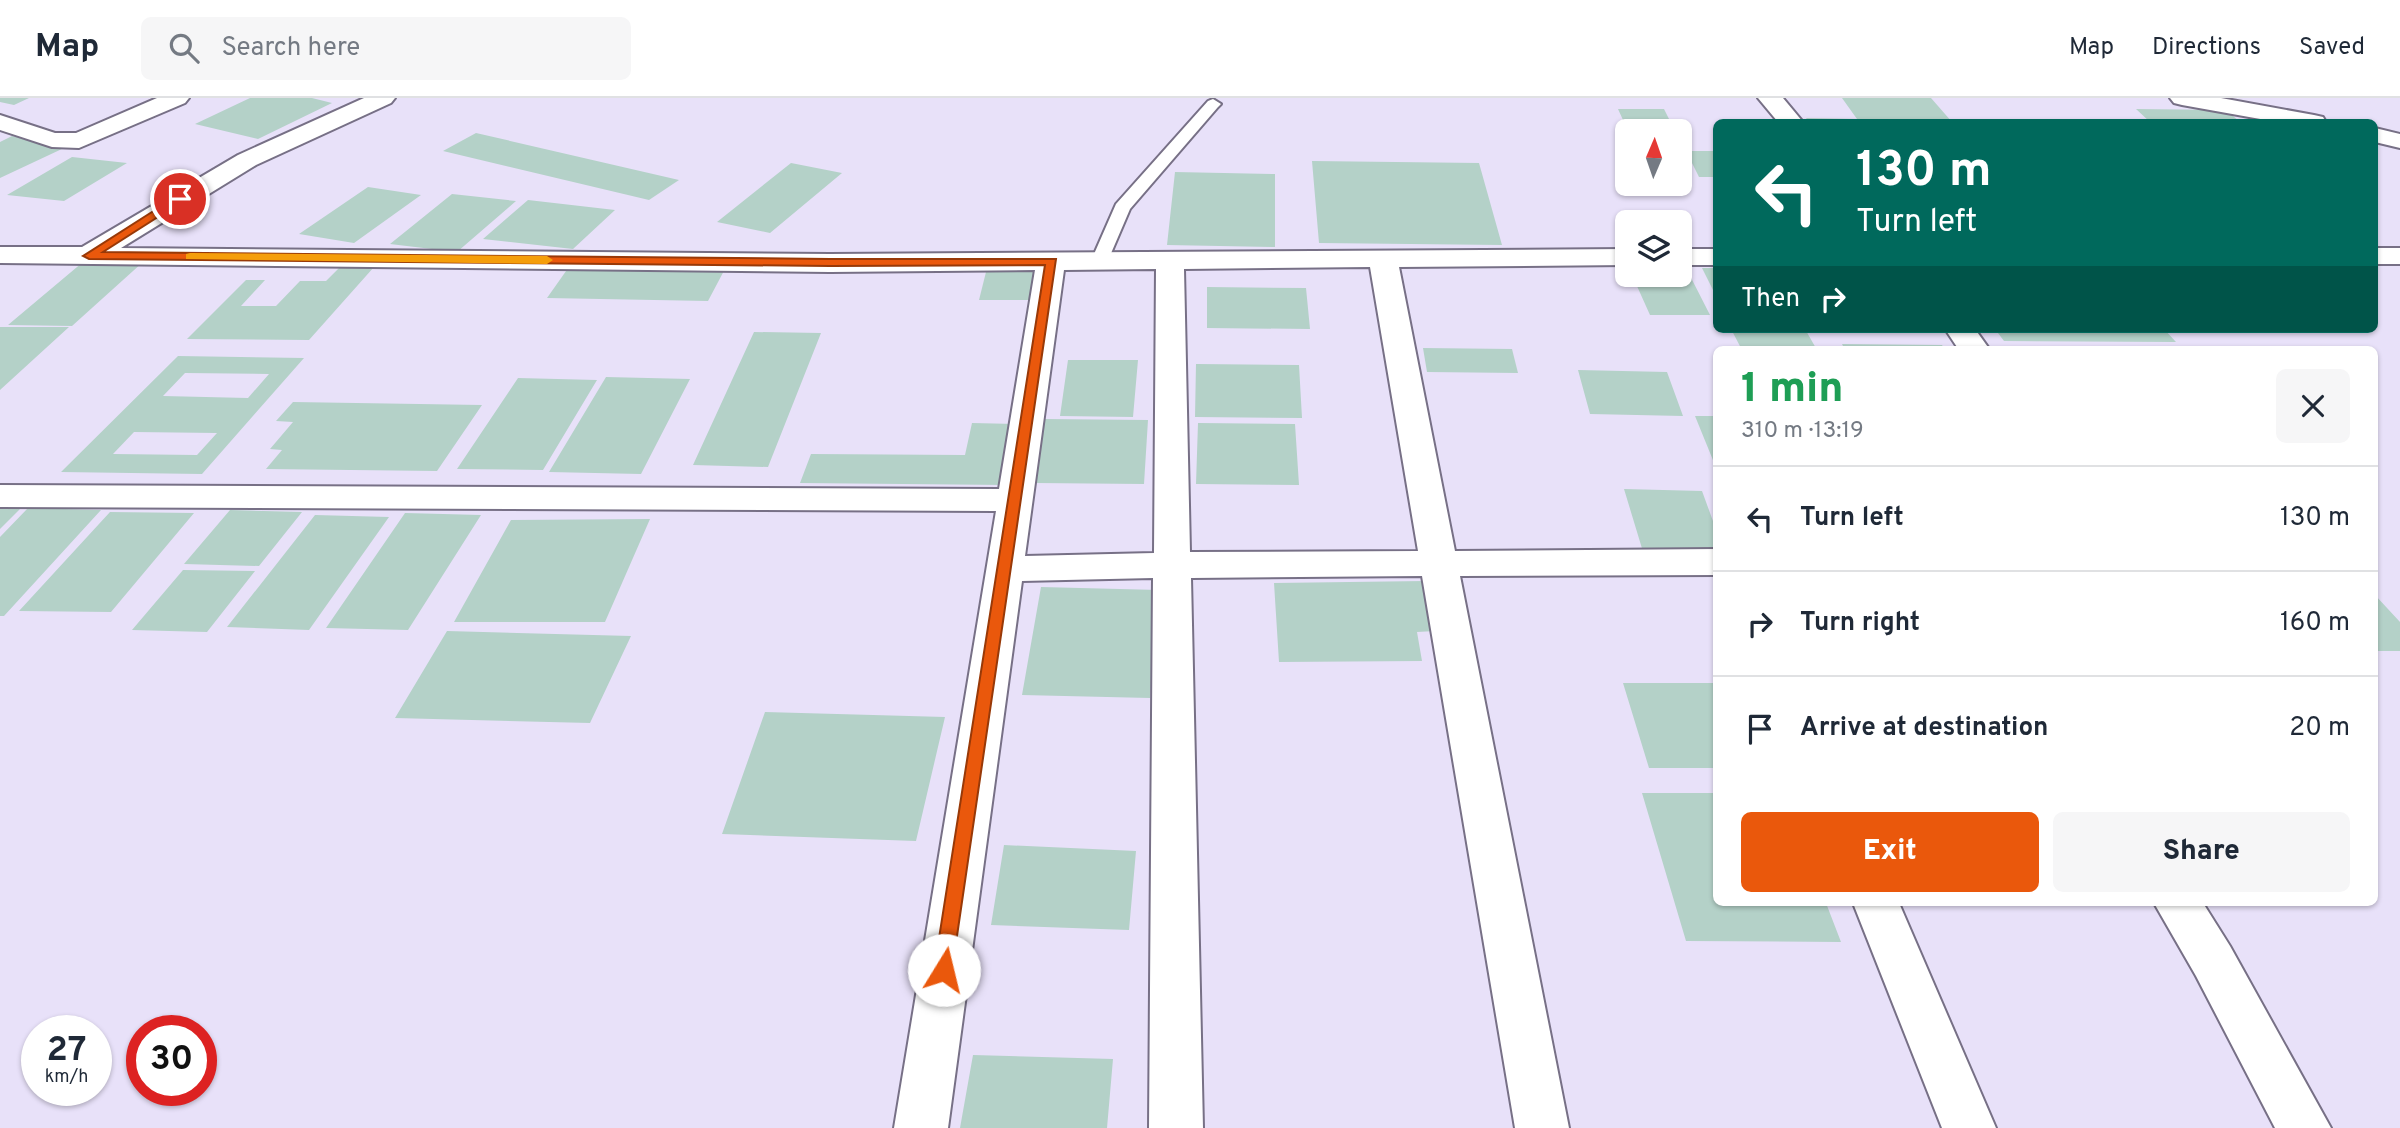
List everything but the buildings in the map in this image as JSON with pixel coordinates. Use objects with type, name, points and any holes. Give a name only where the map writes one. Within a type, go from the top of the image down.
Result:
[{"type":"street","points":[[0,122],[52,140],[79,141],[177,98]]},
{"type":"street","points":[[89,256],[247,160],[383,98]]},
{"type":"street","points":[[1770,98],[1788,119]]},
{"type":"street","points":[[2182,98],[2298,119]]},
{"type":"street","points":[[2378,136],[2400,141]]},
{"type":"street","points":[[0,255],[830,263],[1615,257]]},
{"type":"street","points":[[2378,256],[2400,257]]},
{"type":"street","points":[[1692,257],[1713,257]]},
{"type":"street","points":[[1383,258],[1542,1128]]},
{"type":"street","points":[[1170,260],[1176,1128]]},
{"type":"street","points":[[921,1128],[1051,261]]},
{"type":"street","points":[[0,496],[1017,500]]},
{"type":"street","points":[[1004,569],[1172,565],[1713,562]]},
{"type":"street","points":[[1877,906],[1969,1128]]},
{"type":"street","points":[[2179,906],[2213,961],[2304,1128]]},
{"type":"lane","points":[[1100,261],[1122,208],[1213,104]]},
{"type":"slow traffic","points":[[190,256],[547,260]]},
{"type":"route","points":[[180,199],[89,256],[830,263],[1051,261],[944,970]]}]
